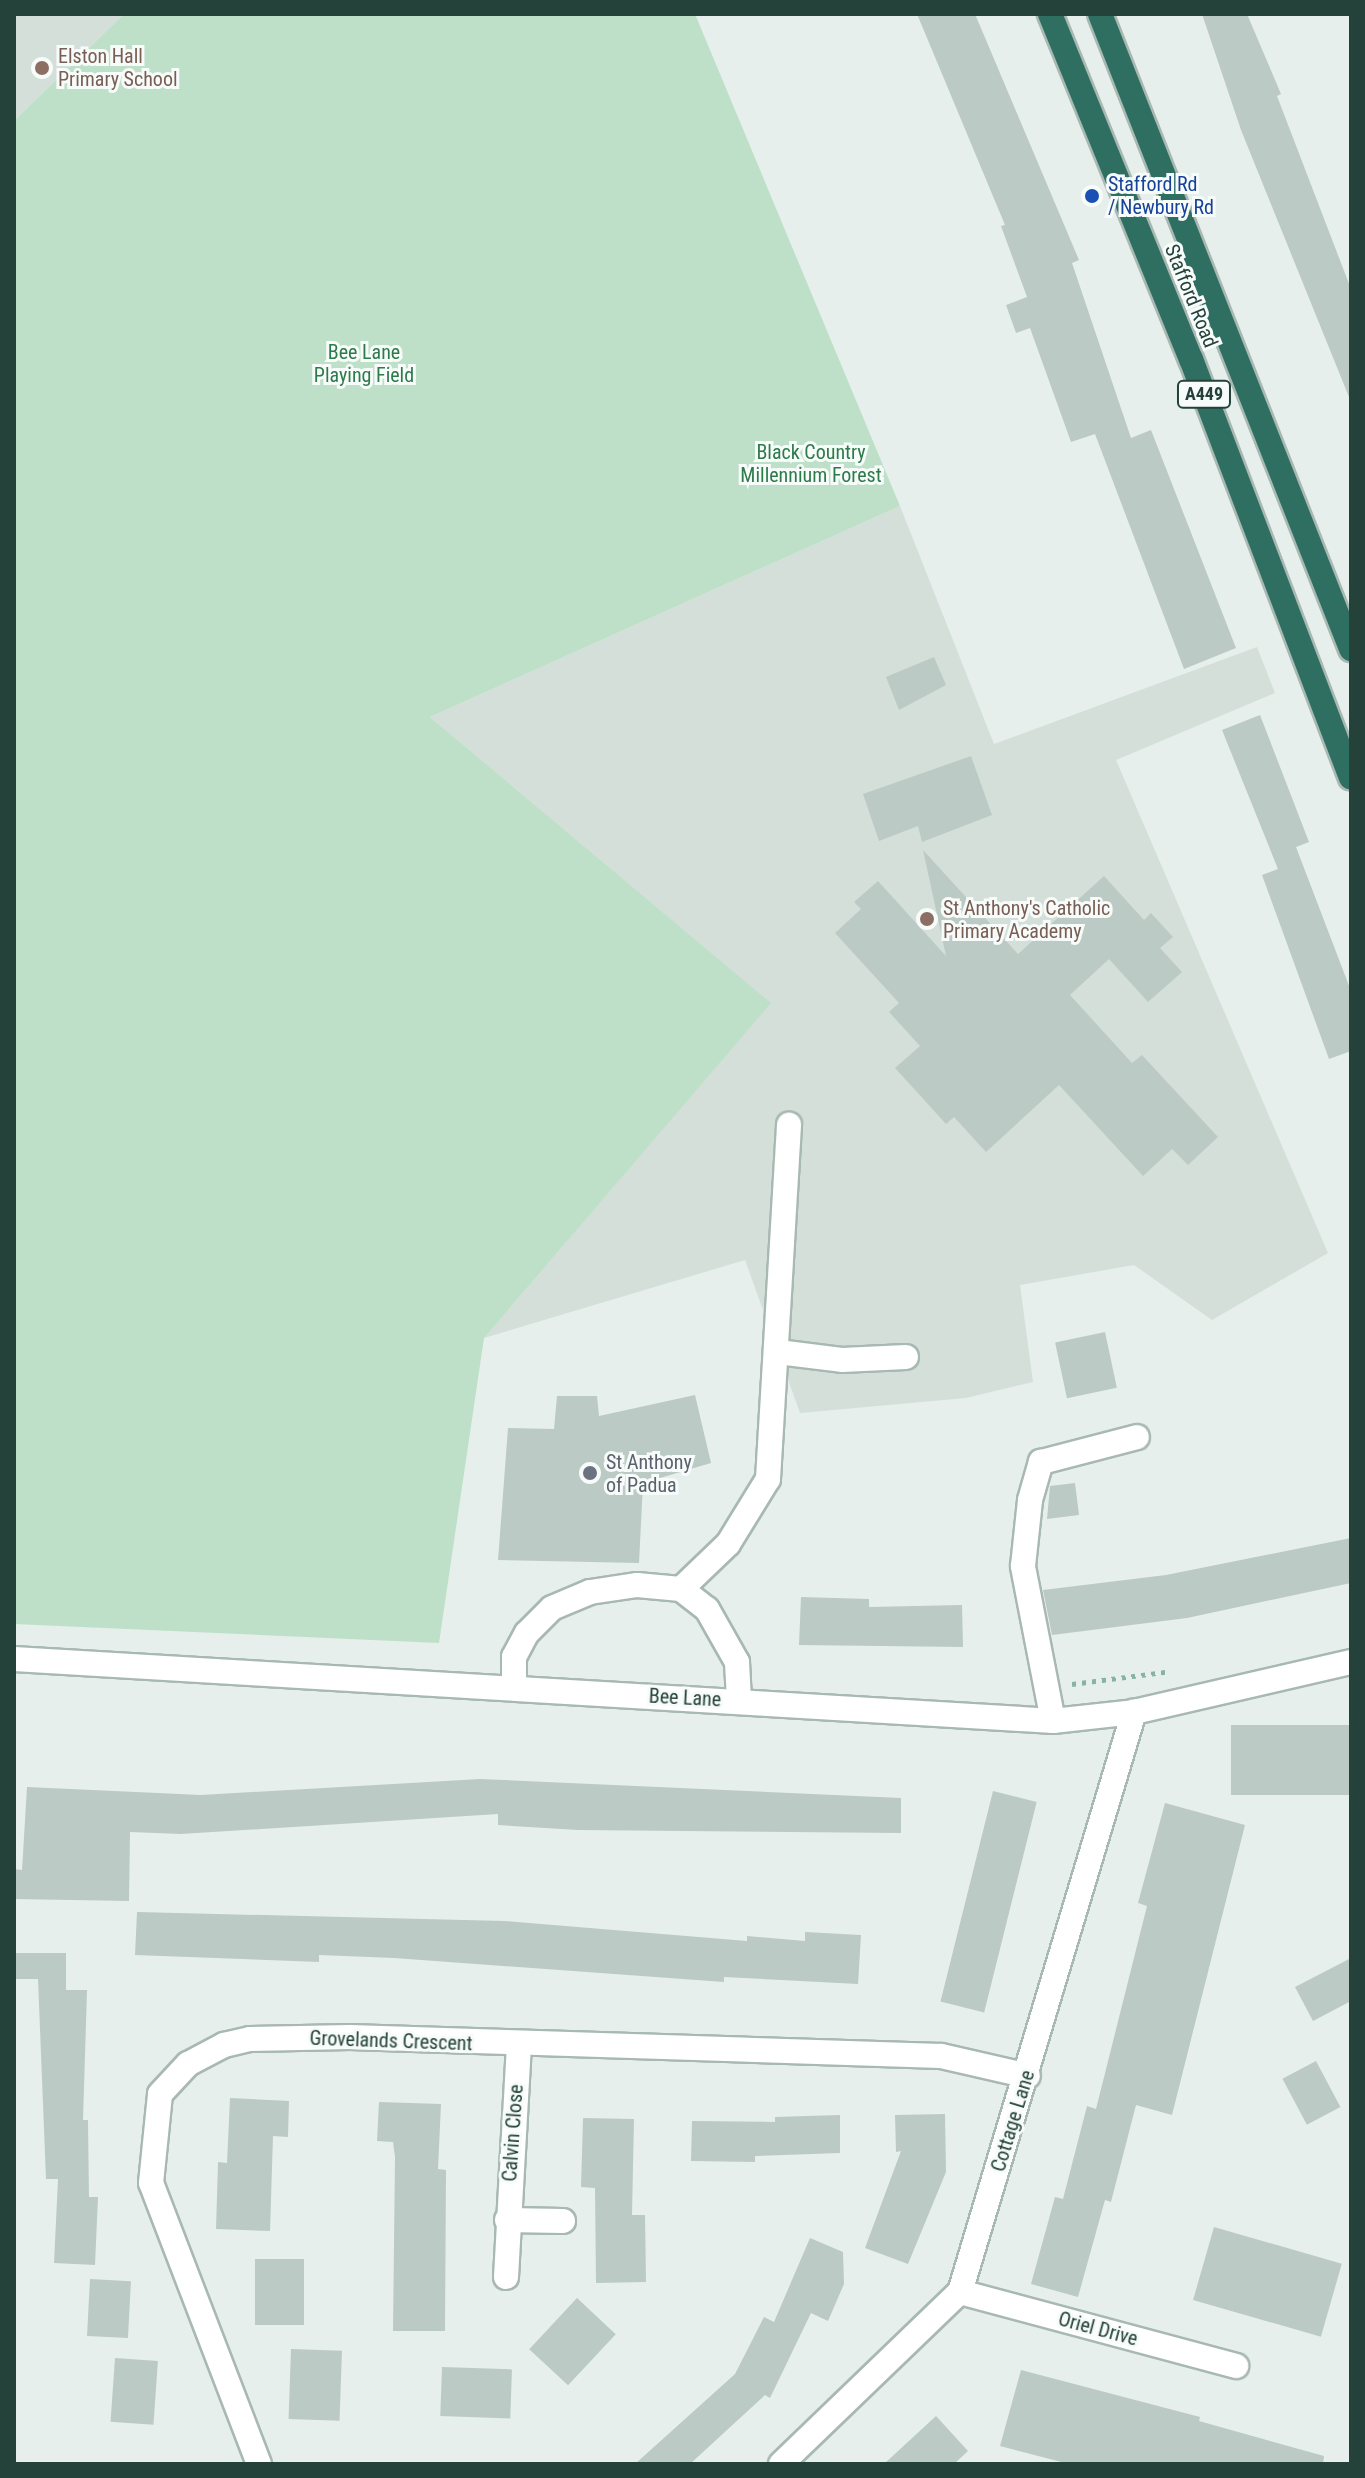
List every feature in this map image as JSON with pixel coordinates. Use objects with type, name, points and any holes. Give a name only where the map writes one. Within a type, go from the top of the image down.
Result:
[{"type":"highway","name":"Stafford Road","points":[[1050,14],[1191,359],[1351,777]]},
{"type":"highway","name":"Stafford Road","points":[[1100,14],[1351,649]]},
{"type":"street","points":[[681,1589],[728,1544],[768,1479],[778,1352],[789,1125]]},
{"type":"street","points":[[778,1352],[842,1360],[906,1357]]},
{"type":"street","points":[[1053,1721],[1023,1566],[1030,1500],[1041,1462],[1137,1437]]},
{"type":"street","points":[[514,1688],[514,1657],[527,1633],[552,1608],[590,1592],[637,1585],[681,1589],[707,1609],[724,1634],[737,1662],[739,1701]]},
{"type":"street","name":"Bee Lane","points":[[14,1659],[1053,1721],[1134,1712],[1351,1662]]},
{"type":"street","name":"Cottage Lane","points":[[781,2464],[960,2292],[1028,2076],[1134,1712]]},
{"type":"street","name":"Grovelands Crescent","points":[[259,2464],[151,2183],[160,2094],[188,2064],[224,2045],[250,2039],[350,2037],[519,2047],[941,2056],[1028,2076]]},
{"type":"street","name":"Calvin Close","points":[[506,2277],[519,2047]]},
{"type":"street","points":[[507,2220],[563,2221]]},
{"type":"street","name":"Oriel Drive","points":[[960,2292],[1236,2366]]},
{"type":"path","points":[[1046,1687],[1169,1671]]},
{"type":"shaded area","name":"Elston Hall Primary School","points":[[14,14],[124,14],[14,121]]},
{"type":"shaded area","name":"St Anthony's Catholic Primary Academy","points":[[900,506],[994,744],[1257,647],[1275,693],[1116,760],[1328,1253],[1212,1320],[1134,1265],[1020,1285],[1033,1382],[966,1398],[800,1413],[745,1260],[484,1338],[770,1003],[430,717]]},
{"type":"green space","name":"Bee Lane Playing Field","points":[[124,14],[695,14],[900,506],[430,717],[771,1003],[484,1338],[439,1643],[14,1624],[14,121]]},
{"type":"building","points":[[917,14],[975,14],[1079,260],[1072,263],[1131,438],[1151,430],[1236,648],[1184,669],[1095,434],[1071,442],[1030,328],[1016,333],[1006,305],[1027,297],[1001,226],[1005,225]]},
{"type":"building","points":[[1202,14],[1247,14],[1281,94],[1277,96],[1351,289],[1351,402],[1241,130]]},
{"type":"building","points":[[934,657],[946,685],[899,710],[886,677]]},
{"type":"building","points":[[1260,715],[1309,842],[1296,847],[1351,991],[1351,1051],[1329,1059],[1262,875],[1278,869],[1222,730]]},
{"type":"building","points":[[971,756],[992,815],[922,842],[918,826],[879,841],[863,794]]},
{"type":"building","points":[[923,850],[1018,954],[1104,876],[1144,920],[1151,913],[1173,937],[1160,948],[1182,972],[1148,1002],[1109,959],[1070,995],[1132,1063],[1142,1055],[1218,1137],[1188,1165],[1172,1149],[1143,1176],[1059,1085],[986,1152],[954,1117],[946,1124],[895,1068],[920,1046],[889,1012],[899,1003],[835,933],[861,909],[854,902],[878,881],[946,956]]},
{"type":"building","points":[[1105,1332],[1117,1388],[1067,1398],[1055,1343]]},
{"type":"building","name":"St Anthony of Padua","points":[[695,1395],[711,1463],[643,1483],[639,1563],[498,1560],[508,1428],[554,1429],[557,1396],[597,1396],[599,1416]]},
{"type":"building","points":[[1075,1483],[1079,1515],[1047,1519],[1050,1486]]},
{"type":"building","points":[[1351,1538],[1351,1583],[1187,1618],[1052,1635],[1043,1590],[1166,1575]]},
{"type":"building","points":[[801,1597],[869,1599],[869,1607],[962,1605],[963,1647],[799,1645]]},
{"type":"building","points":[[1231,1725],[1351,1725],[1351,1795],[1231,1795]]},
{"type":"building","points":[[480,1779],[901,1798],[901,1833],[578,1830],[498,1825],[498,1814],[181,1834],[130,1832],[129,1901],[14,1899],[14,1869],[22,1870],[27,1787],[201,1795]]},
{"type":"building","points":[[993,1791],[1037,1802],[984,2012],[941,2002]]},
{"type":"building","points":[[1165,1803],[1245,1825],[1172,2115],[1136,2105],[1111,2202],[1105,2200],[1078,2297],[1031,2284],[1055,2197],[1063,2199],[1087,2106],[1096,2109],[1147,1906],[1138,1903]]},
{"type":"building","points":[[137,1912],[504,1921],[747,1941],[747,1936],[805,1941],[805,1932],[861,1935],[858,1984],[724,1977],[724,1982],[394,1958],[319,1955],[319,1962],[135,1955]]},
{"type":"building","points":[[14,1953],[66,1953],[66,1990],[87,1990],[83,2120],[88,2120],[89,2197],[98,2197],[95,2265],[54,2263],[58,2179],[46,2179],[38,1979],[14,1979]]},
{"type":"building","points":[[1351,1958],[1351,2001],[1313,2021],[1295,1987]]},
{"type":"building","points":[[1316,2061],[1340,2107],[1307,2125],[1282,2079]]},
{"type":"building","points":[[230,2098],[289,2101],[288,2137],[273,2136],[270,2231],[216,2229],[218,2162],[227,2163]]},
{"type":"building","points":[[379,2102],[441,2104],[438,2169],[446,2170],[445,2331],[393,2331],[395,2157],[393,2142],[377,2141]]},
{"type":"building","points":[[945,2114],[946,2172],[908,2264],[865,2248],[901,2151],[896,2152],[895,2115]]},
{"type":"building","points":[[840,2115],[840,2153],[755,2156],[755,2162],[691,2161],[692,2121],[775,2122],[775,2117]]},
{"type":"building","points":[[583,2118],[634,2119],[632,2215],[645,2215],[646,2282],[596,2283],[595,2188],[581,2187]]},
{"type":"building","points":[[1214,2227],[1342,2264],[1321,2337],[1193,2300]]},
{"type":"building","points":[[810,2238],[843,2252],[844,2284],[828,2321],[811,2313],[770,2398],[765,2395],[690,2464],[635,2464],[735,2374],[764,2317],[774,2322]]},
{"type":"building","points":[[255,2259],[304,2259],[304,2325],[255,2325]]},
{"type":"building","points":[[90,2279],[131,2281],[128,2338],[87,2336]]},
{"type":"building","points":[[577,2298],[616,2334],[568,2385],[529,2349]]},
{"type":"building","points":[[291,2349],[342,2351],[340,2421],[289,2419]]},
{"type":"building","points":[[115,2358],[158,2361],[153,2425],[111,2422]]},
{"type":"building","points":[[442,2367],[512,2369],[510,2418],[440,2416]]},
{"type":"building","points":[[1021,2370],[1200,2417],[1199,2421],[1324,2456],[1323,2464],[1069,2464],[1000,2446]]},
{"type":"building","points":[[936,2416],[968,2451],[954,2464],[884,2464]]},
{"type":"place","name":"Elston Hall Primary School","points":[[42,68]]},
{"type":"place","name":"Stafford Rd / Newbury Rd","points":[[1092,196]]},
{"type":"place","name":"St Anthony's Catholic Primary Academy","points":[[927,919]]},
{"type":"place","name":"St Anthony of Padua","points":[[590,1473]]},
{"type":"park label","name":"Black Country Millennium Forest","points":[[811,464]]}]
